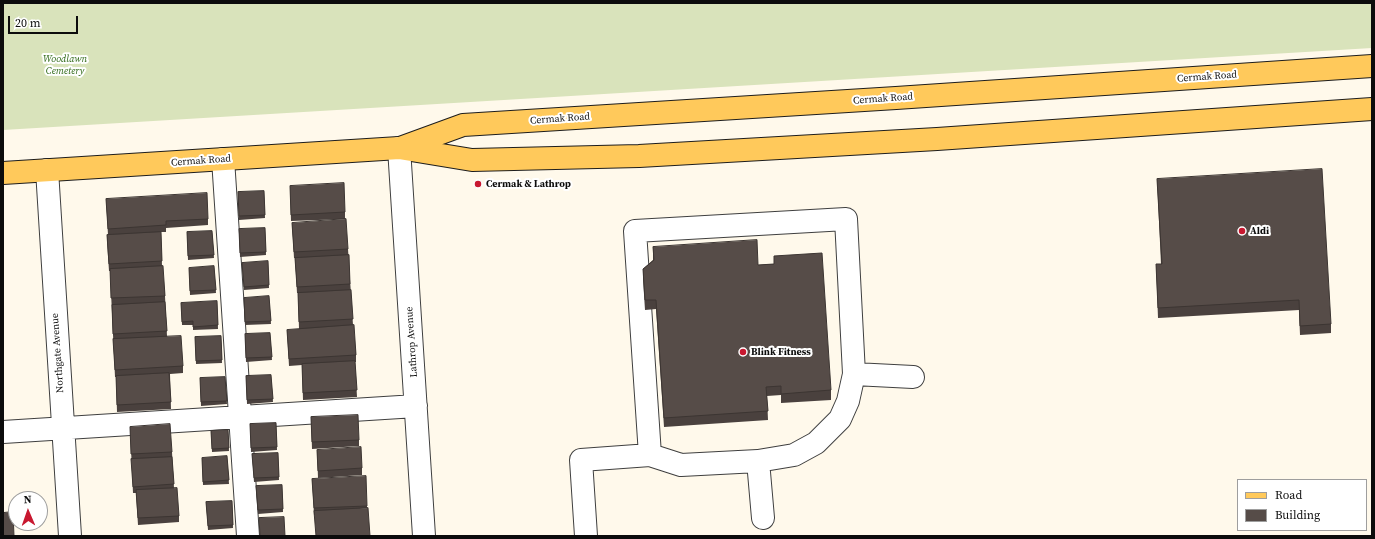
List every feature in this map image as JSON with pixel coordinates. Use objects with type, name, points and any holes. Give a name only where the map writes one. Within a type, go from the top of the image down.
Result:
[{"type":"main road","name":"Cermak Road","points":[[399,148],[463,125],[1372,66]]},
{"type":"main road","name":"Cermak Road","points":[[3,173],[399,148],[472,160],[639,156],[937,140],[1372,109]]},
{"type":"street","name":"Lathrop Avenue","points":[[399,148],[424,536]]},
{"type":"street","points":[[223,159],[248,536]]},
{"type":"street","name":"Northgate Avenue","points":[[47,170],[70,536]]},
{"type":"street","points":[[586,536],[581,460],[650,455],[681,465],[758,461],[794,455],[816,443],[840,419],[848,401],[854,374],[846,219],[635,231],[650,455]]},
{"type":"street","points":[[854,374],[913,377]]},
{"type":"street","points":[[3,432],[416,406]]},
{"type":"street","points":[[758,461],[763,518]]},
{"type":"green space","name":"Woodlawn Cemetery","points":[[3,3],[1372,3],[1372,48],[3,130]]},
{"type":"building","name":"Aldi","points":[[1322,169],[1331,324],[1300,326],[1299,300],[1158,308],[1156,264],[1162,264],[1157,179]]},
{"type":"building","points":[[344,183],[345,212],[291,215],[290,186]]},
{"type":"building","points":[[264,191],[265,215],[239,216],[238,192]]},
{"type":"building","points":[[207,193],[208,219],[166,221],[166,225],[108,229],[106,199]]},
{"type":"building","points":[[346,219],[348,249],[294,252],[292,223]]},
{"type":"building","points":[[265,228],[266,252],[240,253],[239,229]]},
{"type":"building","points":[[212,231],[214,255],[188,256],[187,232]]},
{"type":"building","points":[[161,232],[162,261],[109,264],[107,235]]},
{"type":"building","name":"Blink Fitness","points":[[757,240],[758,265],[774,264],[774,256],[822,253],[831,390],[781,394],[781,386],[766,387],[768,411],[664,418],[656,300],[645,300],[643,269],[654,260],[653,247]]},
{"type":"building","points":[[349,255],[350,284],[297,287],[295,258]]},
{"type":"building","points":[[268,261],[269,285],[244,287],[242,263]]},
{"type":"building","points":[[163,266],[165,296],[111,298],[110,269]]},
{"type":"building","points":[[214,266],[216,290],[190,291],[189,268]]},
{"type":"building","points":[[351,290],[353,319],[299,322],[298,293]]},
{"type":"building","points":[[269,296],[271,321],[245,322],[244,298]]},
{"type":"building","points":[[217,301],[218,325],[193,327],[193,321],[182,322],[181,303]]},
{"type":"building","points":[[165,302],[167,331],[113,334],[112,305]]},
{"type":"building","points":[[354,325],[356,355],[289,359],[287,330]]},
{"type":"building","points":[[270,333],[272,357],[246,358],[245,334]]},
{"type":"building","points":[[181,336],[183,366],[115,370],[113,339]]},
{"type":"building","points":[[221,336],[222,360],[196,361],[195,337]]},
{"type":"building","points":[[355,361],[357,390],[303,393],[302,364]]},
{"type":"building","points":[[169,373],[171,402],[117,405],[116,376]]},
{"type":"building","points":[[271,375],[273,399],[247,400],[246,376]]},
{"type":"building","points":[[225,377],[227,401],[201,402],[200,378]]},
{"type":"building","points":[[358,415],[359,440],[312,442],[311,417]]},
{"type":"building","points":[[276,423],[277,447],[251,448],[250,424]]},
{"type":"building","points":[[170,424],[172,452],[131,454],[130,427]]},
{"type":"building","points":[[228,430],[229,448],[212,449],[211,431]]},
{"type":"building","points":[[361,447],[362,468],[318,471],[317,450]]},
{"type":"building","points":[[278,453],[279,477],[254,478],[252,454]]},
{"type":"building","points":[[227,456],[229,480],[203,482],[202,458]]},
{"type":"building","points":[[172,457],[174,484],[133,487],[131,459]]},
{"type":"building","points":[[366,476],[367,506],[314,508],[312,479]]},
{"type":"building","points":[[282,485],[283,509],[258,510],[256,486]]},
{"type":"building","points":[[177,488],[179,516],[138,518],[136,490]]},
{"type":"building","points":[[232,501],[233,525],[208,526],[206,502]]},
{"type":"building","points":[[368,508],[370,536],[316,536],[314,511]]},
{"type":"building","points":[[8,512],[8,531],[14,531],[14,536],[3,536],[3,513]]},
{"type":"building","points":[[284,517],[285,536],[260,536],[259,518]]},
{"type":"place","name":"Cermak & Lathrop","points":[[478,184]]},
{"type":"place","name":"Aldi","points":[[1242,231]]},
{"type":"place","name":"Blink Fitness","points":[[743,352]]}]
